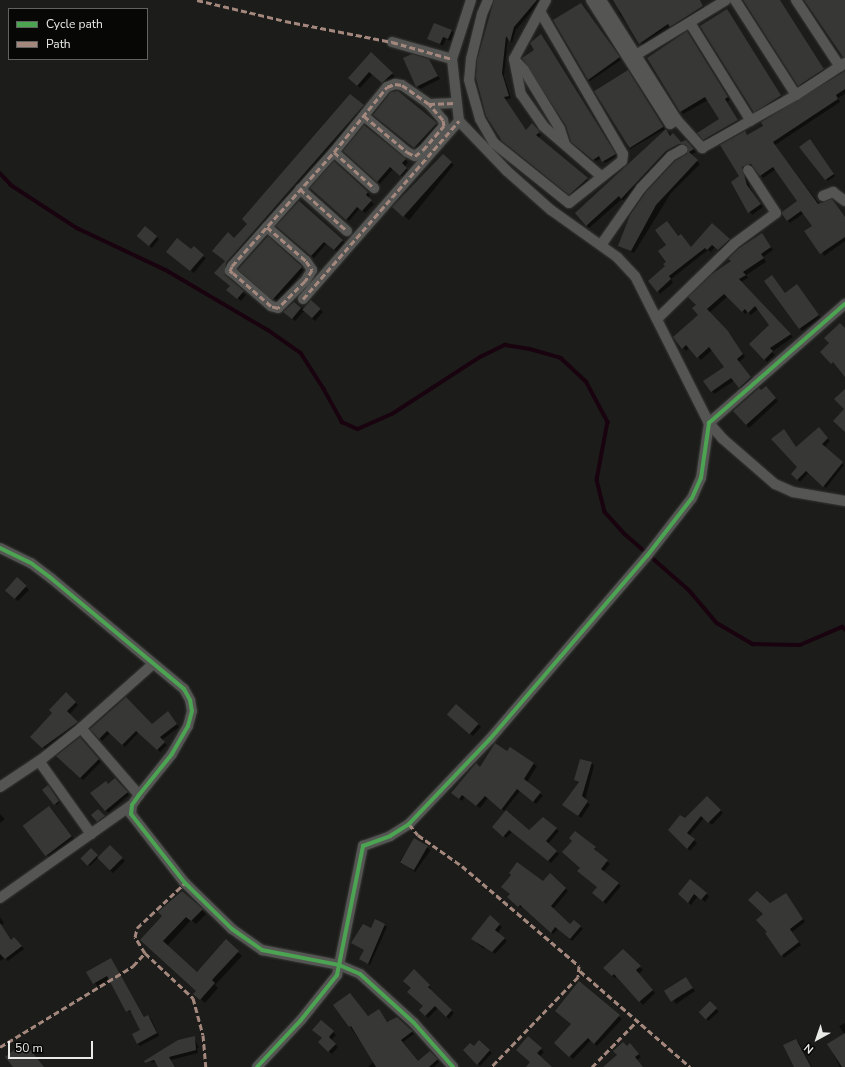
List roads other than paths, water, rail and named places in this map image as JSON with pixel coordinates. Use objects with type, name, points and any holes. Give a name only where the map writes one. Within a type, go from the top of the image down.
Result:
[{"type":"street","points":[[472,0],[452,59],[455,103],[459,121],[507,171],[551,210],[602,245],[635,276],[709,423],[737,452],[775,484],[793,492],[845,501]]},
{"type":"street","points":[[488,0],[482,14],[471,59],[469,80],[480,119],[494,143],[567,202],[574,201],[602,176],[622,161],[621,150],[541,12]]},
{"type":"street","points":[[546,0],[541,12],[514,59],[521,94],[543,126],[602,176]]},
{"type":"street","points":[[591,0],[632,57]]},
{"type":"street","points":[[601,0],[670,124],[677,120],[702,148],[796,95],[842,65],[796,0]]},
{"type":"street","points":[[632,57],[690,22],[712,4],[726,0]]},
{"type":"street","points":[[735,0],[796,95]]},
{"type":"street","points":[[690,22],[751,121]]},
{"type":"street","points":[[392,42],[452,59]]},
{"type":"street","points":[[514,59],[524,70],[560,129],[566,146]]},
{"type":"street","points":[[267,227],[306,261],[312,270],[305,281],[278,308],[272,306],[230,271],[232,266],[334,152],[387,88],[394,84],[402,85],[429,104],[443,120],[444,126],[423,150],[415,156],[407,152],[364,116]]},
{"type":"street","points":[[429,104],[455,103]]},
{"type":"street","points":[[302,299],[459,121]]},
{"type":"street","points":[[602,245],[641,188],[671,156],[682,150]]},
{"type":"street","points":[[334,152],[374,188]]},
{"type":"street","points":[[656,319],[734,244],[776,213],[748,170]]},
{"type":"street","points":[[300,189],[347,231]]},
{"type":"street","points":[[823,196],[833,192],[845,201]]},
{"type":"street","points":[[257,1067],[331,984],[337,975],[363,846],[390,836],[409,824],[437,796],[504,722],[657,543],[697,488],[704,464],[709,423],[845,304]]},
{"type":"street","points":[[0,548],[31,563],[184,689],[192,711],[188,726],[172,754],[132,805],[0,898]]},
{"type":"street","points":[[0,787],[39,761],[81,728],[152,664]]},
{"type":"street","points":[[81,728],[139,795]]},
{"type":"street","points":[[39,761],[91,834]]},
{"type":"street","points":[[132,805],[133,820],[185,883],[232,929],[262,950],[338,965],[360,974],[387,997],[453,1067]]},
{"type":"waterway","points":[[0,173],[11,185],[77,228],[166,270],[268,330],[301,353],[324,389],[342,422],[358,429],[392,414],[480,357],[505,345],[530,349],[561,358],[586,381],[608,422],[597,480],[605,512],[625,534],[689,590],[717,623],[753,644],[800,645],[842,627],[845,629]]}]
